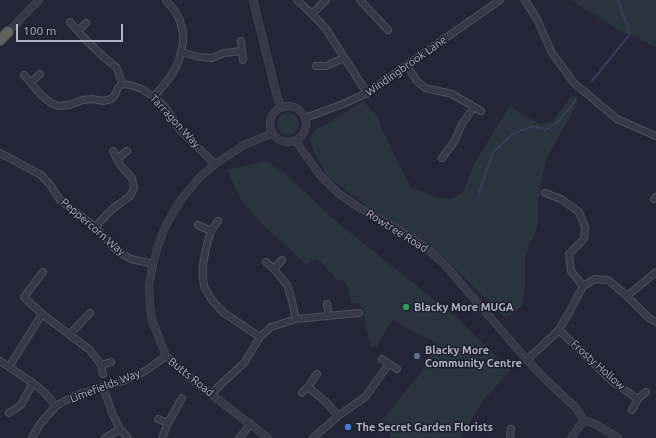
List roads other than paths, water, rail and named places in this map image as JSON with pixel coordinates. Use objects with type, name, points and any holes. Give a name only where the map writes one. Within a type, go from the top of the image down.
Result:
[{"type":"highway","points":[[0,40],[8,32]]},
{"type":"street","points":[[8,32],[38,0]]},
{"type":"street","points":[[253,0],[281,108]]},
{"type":"street","points":[[296,0],[326,29],[367,93]]},
{"type":"street","points":[[312,14],[326,0]]},
{"type":"street","points":[[360,0],[388,30]]},
{"type":"street","name":"Windingbrook Lane","points":[[305,118],[367,93],[500,0]]},
{"type":"street","points":[[525,0],[552,53],[574,83],[617,120],[656,136]]},
{"type":"street","points":[[154,97],[171,76],[179,60],[181,52],[183,33],[180,21],[169,1]]},
{"type":"street","points":[[24,75],[41,95],[51,103],[58,106],[68,105],[82,100],[93,99],[103,101],[111,99],[122,84],[117,68],[91,45],[70,22]]},
{"type":"street","points":[[78,31],[86,22]]},
{"type":"street","points":[[240,41],[243,60]]},
{"type":"street","points":[[181,52],[199,57],[212,58],[224,53],[242,50]]},
{"type":"street","points":[[316,66],[326,66],[344,58]]},
{"type":"street","points":[[407,65],[416,80],[425,88],[452,94],[482,111]]},
{"type":"street","points":[[30,82],[40,74]]},
{"type":"street","name":"Tarragon Way","points":[[122,84],[142,89],[154,97],[165,107],[180,130],[215,164]]},
{"type":"street","points":[[287,106],[297,108],[305,118],[305,130],[301,136],[295,140],[285,142],[280,140],[273,133],[270,123],[271,118],[276,111],[281,108],[287,106]]},
{"type":"street","points":[[442,158],[454,142],[462,124],[474,107]]},
{"type":"street","name":"Butts Road","points":[[268,438],[166,356],[152,320],[149,285],[158,246],[166,225],[180,201],[200,177],[215,164],[244,145],[273,133]]},
{"type":"street","name":"Rowtree Road","points":[[295,140],[320,175],[338,192],[358,207],[415,240],[446,265],[527,360],[576,408],[584,420],[597,425],[618,438]]},
{"type":"street","points":[[95,227],[111,210],[130,196],[134,188],[132,178],[121,166],[113,151]]},
{"type":"street","points":[[118,158],[127,151]]},
{"type":"street","name":"Peppercorn Way","points":[[0,153],[41,175],[51,186],[60,200],[95,227],[117,251],[132,259],[153,264]]},
{"type":"street","points":[[545,192],[561,199],[579,212],[585,227],[584,239],[570,254],[571,271],[583,286]]},
{"type":"street","points":[[218,222],[211,231],[203,264],[203,282],[207,293],[224,313],[260,337]]},
{"type":"street","points":[[198,224],[211,231]]},
{"type":"street","points":[[274,269],[282,260]]},
{"type":"street","points":[[266,262],[287,285],[296,320]]},
{"type":"street","points":[[43,272],[24,297],[42,314],[90,350],[101,366],[103,374]]},
{"type":"street","points":[[627,296],[656,272]]},
{"type":"street","points":[[527,360],[559,330],[583,286],[595,279],[608,280],[627,296],[648,318],[656,322]]},
{"type":"street","points":[[327,304],[329,316]]},
{"type":"street","points":[[70,334],[90,313]]},
{"type":"street","points":[[9,367],[42,314]]},
{"type":"street","points":[[212,394],[244,363],[260,337],[271,327],[296,320],[359,314]]},
{"type":"street","name":"Frosty Hollow","points":[[559,330],[614,382],[638,398]]},
{"type":"street","name":"Limefields Way","points":[[32,438],[40,424],[56,406],[76,395],[123,381],[145,371],[166,356]]},
{"type":"street","points":[[382,359],[397,369]]},
{"type":"street","points":[[0,361],[33,383],[45,393],[56,406]]},
{"type":"street","points":[[101,366],[111,362]]},
{"type":"street","points":[[313,438],[338,416],[365,397],[388,364]]},
{"type":"street","points":[[302,393],[317,374]]},
{"type":"street","points":[[9,413],[21,405],[33,383]]},
{"type":"street","points":[[103,387],[113,415],[120,429],[128,438]]},
{"type":"street","points":[[308,387],[326,402],[338,416]]},
{"type":"street","points":[[632,410],[638,398],[646,392]]},
{"type":"street","points":[[162,438],[182,398]]},
{"type":"street","points":[[158,419],[168,424]]},
{"type":"street","points":[[571,438],[584,420]]},
{"type":"street","points":[[239,438],[251,424]]},
{"type":"street","points":[[105,438],[120,429]]},
{"type":"street","points":[[510,438],[511,429]]},
{"type":"waterway","points":[[592,81],[630,34],[618,0]]},
{"type":"waterway","points":[[478,196],[493,152],[514,133],[534,126],[545,130],[557,123],[574,103],[576,98]]},
{"type":"place","name":"Blacky More MUGA","points":[[406,307]]},
{"type":"place","name":"Blacky More Community Centre","points":[[417,356]]},
{"type":"place","name":"The Secret Garden Florists","points":[[348,427]]}]
